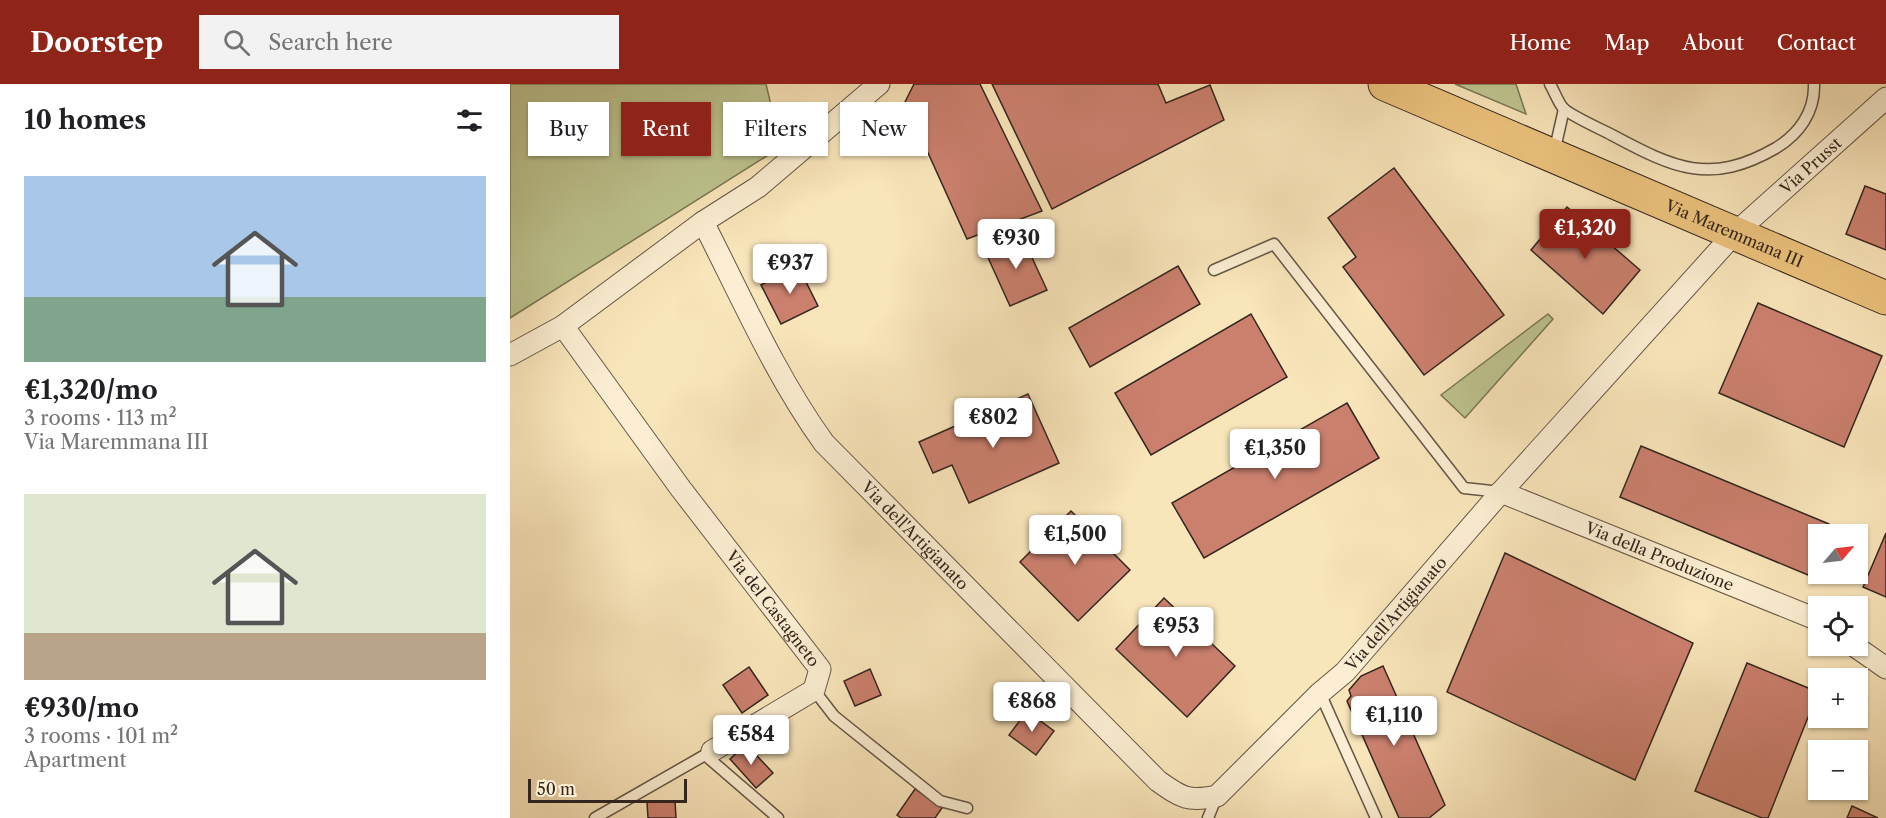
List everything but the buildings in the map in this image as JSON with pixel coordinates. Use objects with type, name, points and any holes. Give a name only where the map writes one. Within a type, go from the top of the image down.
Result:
[{"type":"main road","name":"Via Maremmana III","points":[[1385,84],[1886,298]]},
{"type":"street","points":[[510,355],[563,326],[703,222],[758,187],[879,84]]},
{"type":"street","name":"Via Prusst","points":[[1734,234],[1886,98]]},
{"type":"street","name":"Via dell'Artigianato","points":[[703,222],[778,371],[801,411],[824,443],[1158,781],[1174,792],[1196,801],[1218,796],[1320,693],[1346,672],[1501,492],[1734,234]]},
{"type":"street","name":"Via del Castagneto","points":[[563,326],[681,489],[820,669],[814,690],[708,753]]},
{"type":"street","name":"Via della Produzione","points":[[1501,492],[1808,616]]},
{"type":"street","points":[[1868,655],[1886,668]]},
{"type":"lane","points":[[1550,84],[1564,109],[1667,163],[1704,170],[1733,166],[1762,156],[1784,143],[1808,116],[1815,92],[1814,84]]},
{"type":"lane","points":[[1553,157],[1564,109]]},
{"type":"lane","points":[[1214,270],[1274,244],[1464,488],[1501,492]]},
{"type":"lane","points":[[814,690],[834,716],[940,801],[966,808]]},
{"type":"lane","points":[[1320,693],[1376,818]]},
{"type":"lane","points":[[708,753],[778,818]]},
{"type":"lane","name":"Via del Castagneto","points":[[595,818],[708,753]]},
{"type":"lane","points":[[1208,818],[1218,796]]},
{"type":"green space","points":[[510,84],[766,84],[770,102],[723,102],[723,156],[767,156],[510,318]]},
{"type":"green space","points":[[1455,84],[1516,84],[1526,114]]},
{"type":"green space","points":[[1548,314],[1553,319],[1465,418],[1441,395]]}]
